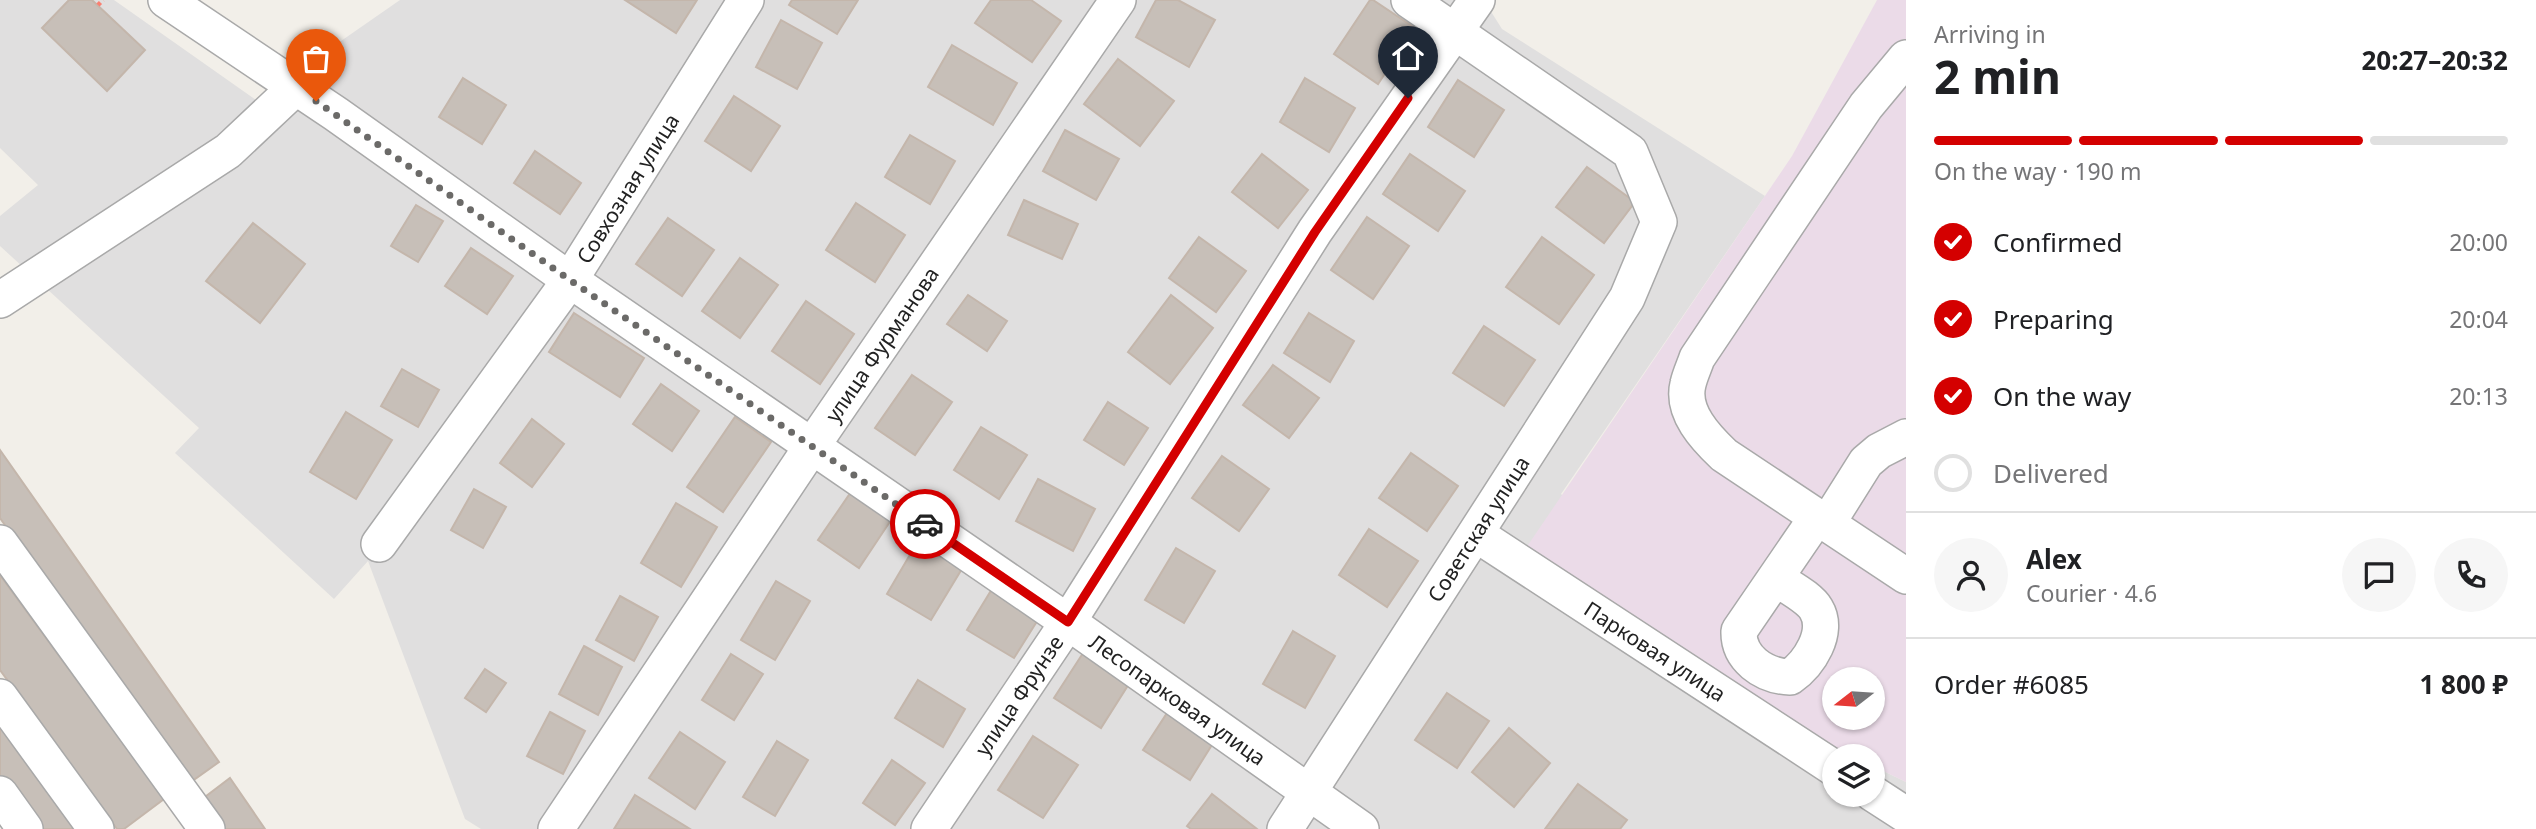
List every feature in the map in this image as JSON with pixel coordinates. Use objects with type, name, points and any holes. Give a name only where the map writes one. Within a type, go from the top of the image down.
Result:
[{"type":"street","name":"Лесопарковая улица","points":[[166,0],[337,114],[570,280],[1068,622],[1361,829]]},
{"type":"street","name":"Совхозная улица","points":[[379,544],[570,280],[746,0]]},
{"type":"street","name":"улица Фурманова","points":[[556,829],[812,446],[1118,0]]},
{"type":"street","points":[[1409,0],[1455,32]]},
{"type":"street","name":"улица Фрунзе","points":[[929,829],[1068,622],[1315,232],[1477,0]]},
{"type":"street","name":"Советская улица","points":[[1285,829],[1627,298],[1659,222],[1630,152],[1455,32]]},
{"type":"street","points":[[1906,58],[1866,106],[1697,358],[1687,387],[1691,410],[1702,433],[1724,455],[1906,576]]},
{"type":"street","points":[[0,300],[228,151],[295,88]]},
{"type":"street","points":[[1776,578],[1866,462],[1906,436]]},
{"type":"street","name":"Парковая улица","points":[[1476,534],[1822,760]]},
{"type":"street","points":[[0,543],[207,829]]},
{"type":"street","points":[[0,697],[96,829]]},
{"type":"street","points":[[0,794],[25,829]]},
{"type":"street","points":[[1885,801],[1906,815]]},
{"type":"path","points":[[98,5],[103,0]]},
{"type":"shaded area","points":[[0,0],[114,0],[256,100],[400,0],[1493,0],[1490,10],[1502,29],[1765,196],[1561,494],[1816,738],[1828,744],[1822,744],[1822,807],[1885,807],[1885,772],[1906,782],[1906,829],[481,829],[465,819],[368,561],[334,599],[175,453],[199,428],[0,246],[0,216],[38,185],[0,148]]},
{"type":"shaded area","points":[[1877,0],[1906,0],[1906,782],[1885,772],[1885,744],[1828,744],[1816,738],[1526,548],[1792,156]]},
{"type":"building","points":[[69,0],[92,0],[145,50],[107,91],[42,28]]},
{"type":"building","points":[[625,0],[697,0],[676,33]]},
{"type":"building","points":[[792,0],[858,0],[837,34],[789,5]]},
{"type":"building","points":[[991,0],[1031,0],[1061,21],[1032,62],[975,23]]},
{"type":"building","points":[[1156,0],[1178,0],[1215,20],[1189,67],[1136,37]]},
{"type":"building","points":[[1370,0],[1415,28],[1378,84],[1334,54]]},
{"type":"building","points":[[781,20],[822,43],[797,89],[756,67]]},
{"type":"building","points":[[952,45],[1017,83],[993,125],[928,87]]},
{"type":"building","points":[[1118,59],[1174,101],[1140,146],[1084,104]]},
{"type":"building","points":[[463,78],[506,105],[482,144],[439,117]]},
{"type":"building","points":[[1305,78],[1355,108],[1329,152],[1280,122]]},
{"type":"building","points":[[1458,80],[1504,110],[1474,157],[1428,127]]},
{"type":"building","points":[[734,96],[780,126],[751,171],[705,141]]},
{"type":"building","points":[[1065,130],[1119,159],[1096,200],[1043,171]]},
{"type":"building","points":[[910,135],[955,161],[930,204],[885,177]]},
{"type":"building","points":[[535,151],[581,183],[560,214],[514,183]]},
{"type":"building","points":[[1262,154],[1308,190],[1278,228],[1232,192]]},
{"type":"building","points":[[1410,154],[1465,191],[1438,231],[1383,194]]},
{"type":"building","points":[[1587,167],[1635,202],[1604,243],[1556,207]]},
{"type":"building","points":[[1024,200],[1078,224],[1062,259],[1008,235]]},
{"type":"building","points":[[856,203],[905,235],[875,282],[826,250]]},
{"type":"building","points":[[416,205],[443,221],[418,262],[391,246]]},
{"type":"building","points":[[1367,217],[1409,246],[1373,299],[1331,270]]},
{"type":"building","points":[[668,218],[714,250],[682,296],[636,264]]},
{"type":"building","points":[[253,223],[305,264],[260,323],[206,281]]},
{"type":"building","points":[[1199,237],[1246,271],[1216,312],[1169,278]]},
{"type":"building","points":[[1542,237],[1594,275],[1559,324],[1506,287]]},
{"type":"building","points":[[471,248],[513,276],[487,314],[445,286]]},
{"type":"building","points":[[740,258],[778,285],[740,338],[702,311]]},
{"type":"building","points":[[968,295],[1007,321],[987,351],[947,324]]},
{"type":"building","points":[[1171,295],[1213,328],[1170,384],[1128,352]]},
{"type":"building","points":[[806,301],[854,334],[820,384],[772,351]]},
{"type":"building","points":[[574,313],[644,358],[620,397],[549,352]]},
{"type":"building","points":[[1309,313],[1354,341],[1330,382],[1284,353]]},
{"type":"building","points":[[1484,326],[1535,360],[1504,406],[1453,373]]},
{"type":"building","points":[[1273,365],[1319,398],[1289,438],[1243,405]]},
{"type":"building","points":[[402,369],[439,390],[418,427],[381,406]]},
{"type":"building","points":[[912,375],[952,402],[915,455],[875,428]]},
{"type":"building","points":[[661,384],[699,411],[672,451],[633,424]]},
{"type":"building","points":[[1108,402],[1148,428],[1124,465],[1084,440]]},
{"type":"building","points":[[346,412],[392,440],[356,499],[310,472]]},
{"type":"building","points":[[735,417],[771,442],[723,512],[687,487]]},
{"type":"building","points":[[532,419],[564,444],[532,487],[500,463]]},
{"type":"building","points":[[981,427],[1027,455],[999,499],[954,470]]},
{"type":"building","points":[[0,450],[219,762],[188,784],[0,518]]},
{"type":"building","points":[[1411,453],[1458,486],[1427,531],[1379,498]]},
{"type":"building","points":[[1222,456],[1269,489],[1239,531],[1192,498]]},
{"type":"building","points":[[1038,479],[1095,509],[1073,551],[1016,521]]},
{"type":"building","points":[[474,489],[506,507],[483,548],[451,530]]},
{"type":"building","points":[[851,492],[891,520],[859,568],[818,540]]},
{"type":"building","points":[[676,503],[717,527],[681,587],[641,563]]},
{"type":"building","points":[[1369,529],[1418,561],[1387,607],[1339,575]]},
{"type":"building","points":[[918,541],[963,567],[931,620],[887,594]]},
{"type":"building","points":[[1176,548],[1215,571],[1184,623],[1145,600]]},
{"type":"building","points":[[0,575],[164,799],[124,829],[117,829],[0,670]]},
{"type":"building","points":[[776,581],[810,601],[775,660],[741,640]]},
{"type":"building","points":[[992,589],[1039,618],[1014,658],[967,630]]},
{"type":"building","points":[[620,596],[658,617],[634,661],[596,640]]},
{"type":"building","points":[[1293,631],[1335,656],[1305,708],[1263,684]]},
{"type":"building","points":[[584,646],[622,667],[598,715],[559,694]]},
{"type":"building","points":[[1085,650],[1132,679],[1101,728],[1054,698]]},
{"type":"building","points":[[731,654],[763,674],[734,720],[702,700]]},
{"type":"building","points":[[485,669],[506,683],[486,712],[465,698]]},
{"type":"building","points":[[918,680],[965,709],[943,747],[895,718]]},
{"type":"building","points":[[1447,693],[1489,721],[1457,768],[1415,740]]},
{"type":"building","points":[[1169,710],[1215,740],[1190,780],[1143,750]]},
{"type":"building","points":[[550,712],[585,731],[563,774],[527,756]]},
{"type":"building","points":[[0,720],[77,829],[38,829],[0,775]]},
{"type":"building","points":[[1509,728],[1550,763],[1514,807],[1472,772]]},
{"type":"building","points":[[680,732],[725,762],[695,809],[649,778]]},
{"type":"building","points":[[1033,736],[1078,765],[1043,818],[998,790]]},
{"type":"building","points":[[777,741],[808,760],[775,816],[743,797]]},
{"type":"building","points":[[892,760],[925,783],[895,825],[863,803]]},
{"type":"building","points":[[230,778],[265,829],[222,829],[201,800]]},
{"type":"building","points":[[1578,784],[1627,820],[1620,829],[1545,829]]},
{"type":"building","points":[[1212,794],[1257,829],[1191,829],[1187,826]]},
{"type":"building","points":[[635,795],[690,829],[614,829]]},
{"type":"way so far","points":[[316,101],[570,280],[925,524]]},
{"type":"route","points":[[925,524],[1068,622],[1315,232],[1408,98]]}]
